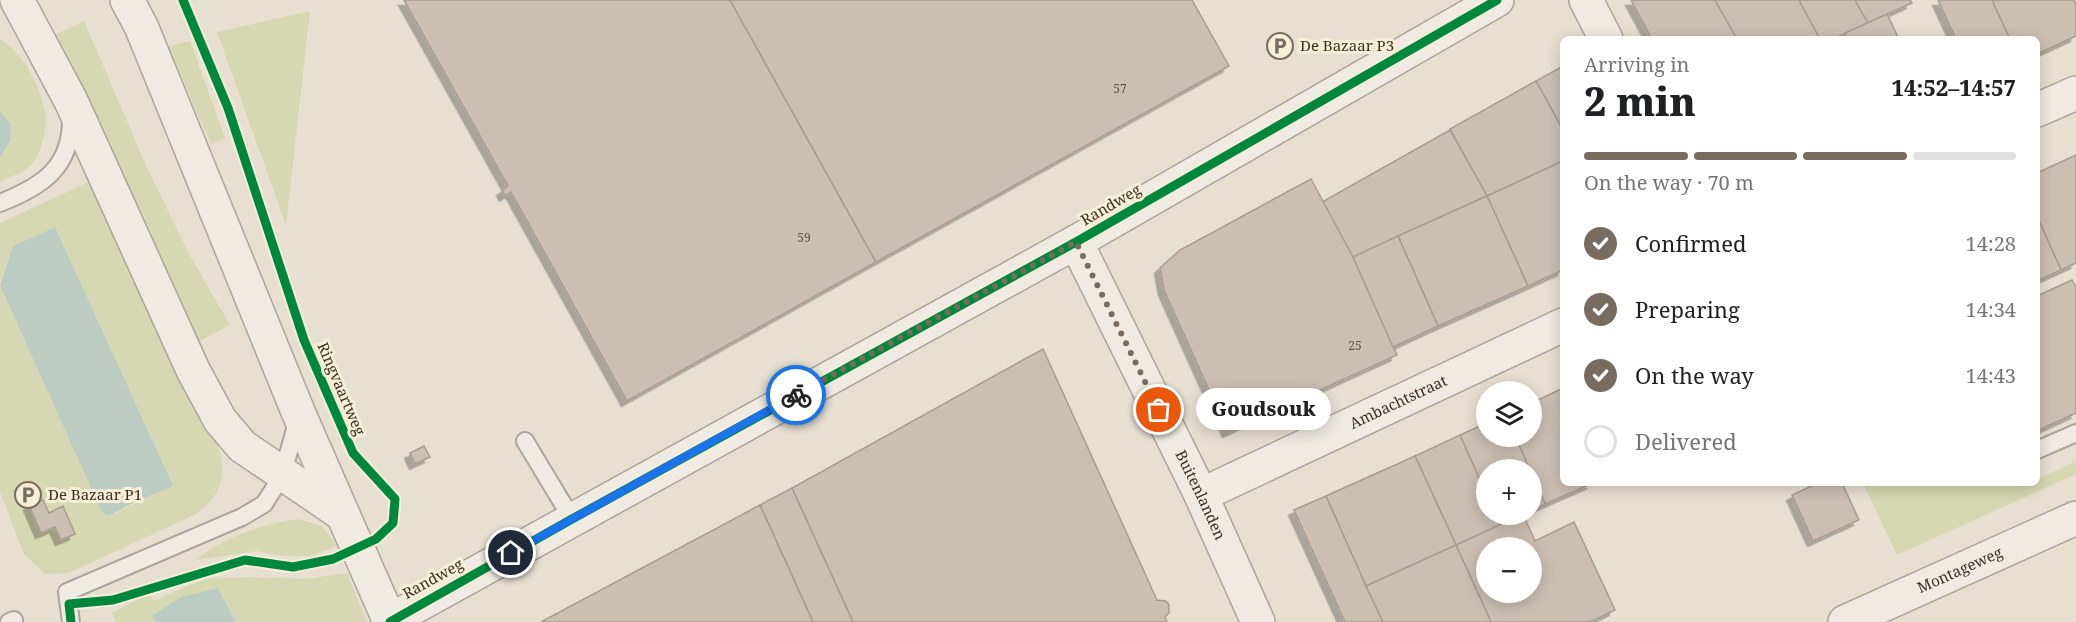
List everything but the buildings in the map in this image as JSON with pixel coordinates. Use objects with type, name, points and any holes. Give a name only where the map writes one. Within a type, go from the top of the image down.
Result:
[{"type":"street","points":[[17,0],[71,101],[194,370],[220,420],[242,446],[343,515]]},
{"type":"street","points":[[126,0],[141,26],[299,414],[389,622]]},
{"type":"street","name":"Randweg","points":[[389,622],[1076,242],[1497,0]]},
{"type":"street","points":[[1586,0],[1604,36]]},
{"type":"street","points":[[2040,109],[2076,93]]},
{"type":"street","name":"Buitenlanden","points":[[1076,242],[1201,495],[1258,622]]},
{"type":"street","name":"Ambachtstraat","points":[[1201,495],[1560,326]]},
{"type":"street","name":"Montageweg","points":[[1845,622],[2076,518]]},
{"type":"lane","points":[[0,203],[26,193],[50,176],[68,151],[72,130],[71,101]]},
{"type":"lane","points":[[71,622],[67,592],[242,517],[264,504],[284,473],[299,414]]},
{"type":"lane","points":[[2040,449],[2076,433]]},
{"type":"lane","points":[[525,441],[572,519]]},
{"type":"green space","points":[[310,11],[286,225],[217,32]]},
{"type":"green space","points":[[84,21],[148,170],[189,254],[230,325],[196,343],[55,35]]},
{"type":"green space","points":[[0,39],[16,52],[35,81],[46,118],[45,132],[36,159],[22,172],[0,182],[0,158],[11,125],[0,111]]},
{"type":"green space","points":[[190,41],[225,138],[211,144],[168,46]]},
{"type":"green space","points":[[99,177],[210,420],[221,459],[221,479],[213,498],[196,514],[69,573],[45,574],[24,554],[0,492],[0,285],[103,512],[110,516],[172,485],[55,227],[13,246],[0,282],[0,223]]},
{"type":"green space","points":[[2076,461],[2076,474],[1897,555],[1864,486],[2040,486],[2040,479]]},
{"type":"green space","points":[[298,519],[322,526],[337,546],[310,556],[281,556],[257,551],[195,560],[230,538],[271,524]]},
{"type":"green space","points":[[347,573],[367,622],[236,622],[218,588],[153,616],[155,622],[116,622],[112,613],[149,594],[154,601],[204,579],[248,577],[306,579]]},
{"type":"shaded area","points":[[0,111],[11,125],[10,140],[0,158]]},
{"type":"shaded area","points":[[55,227],[173,486],[109,516],[102,512],[0,285],[13,246]]},
{"type":"shaded area","points":[[218,588],[236,622],[155,622],[152,616],[181,597]]},
{"type":"cycle path","name":"Ringvaartweg","points":[[71,622],[69,604],[113,600],[245,560],[293,567],[333,559],[376,539],[393,523],[395,499],[353,453],[304,340],[228,108],[183,0]]},
{"type":"cycle path","points":[[390,622],[572,519],[1076,242],[1497,0]]},
{"type":"way so far","points":[[796,395],[1076,242],[1159,410]]},
{"type":"place","name":"De Bazaar P3","points":[[1280,46]]},
{"type":"place","name":"Goudsouk","points":[[1159,410]]},
{"type":"place","name":"De Bazaar P1","points":[[28,495]]},
{"type":"route","points":[[511,553],[796,395]]}]
